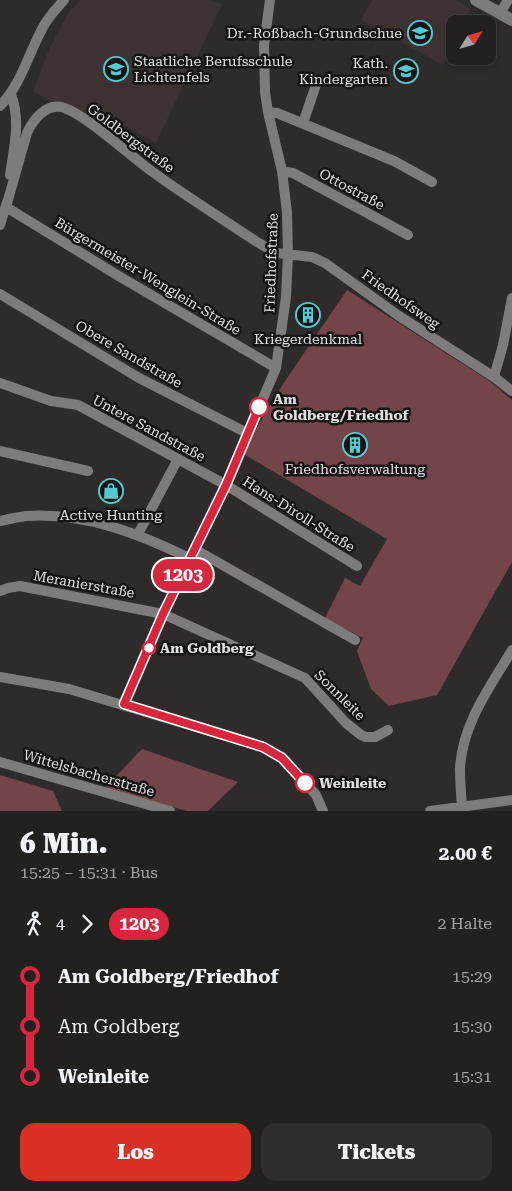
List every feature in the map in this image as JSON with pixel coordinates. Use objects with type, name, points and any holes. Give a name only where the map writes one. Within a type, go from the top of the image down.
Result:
[{"type":"street","points":[[0,106],[12,94],[42,29],[64,0]]},
{"type":"street","name":"Friedhofstraße","points":[[247,433],[276,368],[286,297],[288,256],[287,212],[282,171],[268,112],[263,72],[264,45],[270,0]]},
{"type":"street","points":[[476,0],[512,20]]},
{"type":"street","points":[[500,13],[508,0]]},
{"type":"street","points":[[303,123],[317,82]]},
{"type":"street","points":[[0,224],[6,207],[17,118],[12,94]]},
{"type":"street","name":"Goldbergstraße","points":[[6,207],[27,133],[32,122],[49,109],[61,107],[82,118],[147,168],[257,242],[276,253],[288,256]]},
{"type":"street","points":[[268,112],[277,113],[394,160],[432,182]]},
{"type":"street","name":"Ottostraße","points":[[282,171],[293,173],[408,235]]},
{"type":"street","name":"Bürgermeister-Wenglein-Straße","points":[[6,207],[122,278],[276,368]]},
{"type":"street","name":"Friedhofsweg","points":[[288,256],[312,257],[325,263],[399,316],[494,377],[512,391]]},
{"type":"street","name":"Obere Sandstraße","points":[[0,294],[139,378],[247,433]]},
{"type":"street","points":[[494,377],[503,345],[512,298]]},
{"type":"street","name":"Untere Sandstraße","points":[[0,383],[51,401],[78,405],[226,485]]},
{"type":"street","points":[[124,704],[163,614],[226,485],[247,433]]},
{"type":"street","points":[[0,451],[88,471]]},
{"type":"street","points":[[138,534],[178,458]]},
{"type":"street","name":"Hans-Diroll-Straße","points":[[226,485],[357,566]]},
{"type":"street","points":[[0,521],[26,516],[52,516],[99,522],[138,534],[193,555],[355,640]]},
{"type":"street","name":"Meranierstraße","points":[[0,591],[20,586],[163,614]]},
{"type":"street","name":"Sonnleite","points":[[163,614],[305,678],[346,723],[361,735],[375,737],[388,730]]},
{"type":"street","points":[[462,807],[460,768],[462,752],[471,722],[480,703],[512,650]]},
{"type":"street","points":[[0,678],[69,689],[263,747],[282,758],[316,796],[323,811]]},
{"type":"street","name":"Wittelsbacherstraße","points":[[0,762],[170,811]]},
{"type":"street","points":[[430,811],[512,800]]},
{"type":"shaded area","name":"Staatliche Berufsschule Lichtenfels","points":[[81,0],[209,0],[222,4],[156,143],[125,126],[117,140],[33,91],[50,47],[69,12]]},
{"type":"shaded area","name":"Dr.-Roßbach-Grundschue","points":[[372,0],[455,0],[471,9],[468,15],[446,15],[446,59],[443,65],[361,20]]},
{"type":"shaded area","points":[[347,290],[488,380],[512,400],[512,562],[437,695],[389,706],[371,689],[357,651],[363,638],[325,618],[345,578],[360,586],[387,539],[242,453],[283,384]]},
{"type":"shaded area","points":[[142,749],[238,782],[208,811],[187,811],[105,788]]},
{"type":"shaded area","points":[[0,775],[53,791],[62,811],[0,811]]},
{"type":"bus line","name":"1203","points":[[259,407],[226,485],[196,550],[163,614],[124,704],[263,747],[282,758],[305,783]]},
{"type":"place","name":"Dr.-Roßbach-Grundschue","points":[[420,33]]},
{"type":"place","name":"Staatliche Berufsschule Lichtenfels","points":[[116,69]]},
{"type":"place","name":"Kath. Kindergarten","points":[[406,71]]},
{"type":"place","name":"Kriegerdenkmal","points":[[308,315]]},
{"type":"place","name":"Am Goldberg/Friedhof","points":[[259,407]]},
{"type":"place","name":"Friedhofsverwaltung","points":[[355,445]]},
{"type":"place","name":"Active Hunting","points":[[111,491]]},
{"type":"place","name":"Am Goldberg","points":[[149,648]]},
{"type":"place","name":"Weinleite","points":[[305,783]]}]
